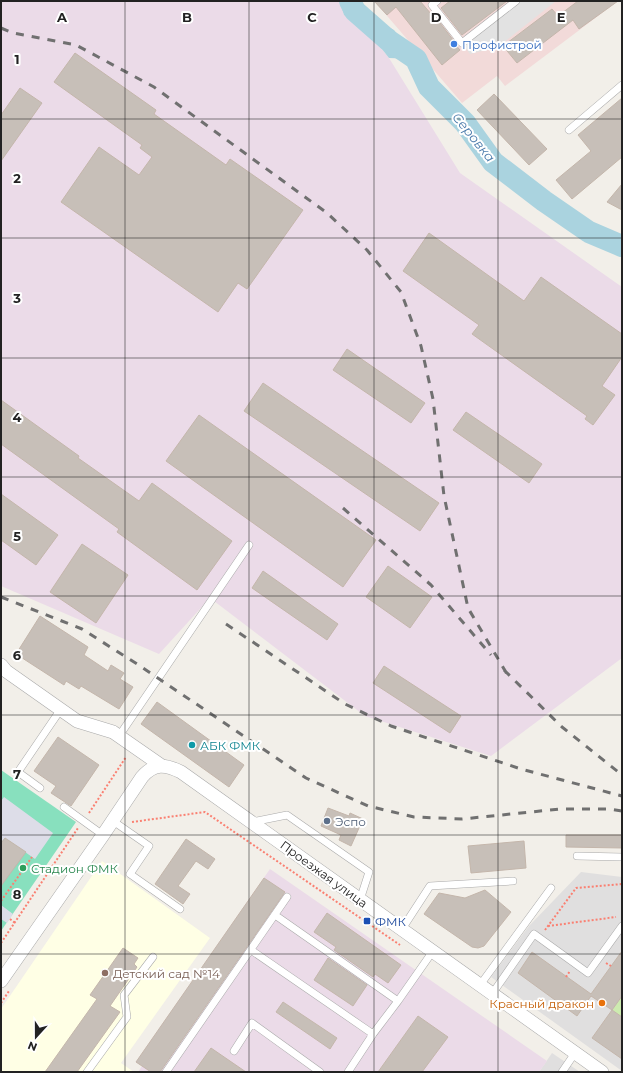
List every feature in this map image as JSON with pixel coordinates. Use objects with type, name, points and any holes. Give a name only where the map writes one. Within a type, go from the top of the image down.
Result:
[{"type":"street","name":"Проезжая улица","points":[[1,665],[6,671],[77,721],[113,732],[162,766],[168,766],[181,772],[602,1072]]},
{"type":"street","points":[[1,981],[147,771],[153,767],[162,766]]},
{"type":"lane","points":[[437,1],[432,5],[462,43],[516,1]]},
{"type":"lane","points":[[569,130],[622,85]]},
{"type":"lane","points":[[119,736],[249,545]]},
{"type":"lane","points":[[40,788],[18,772],[60,709]]},
{"type":"lane","points":[[64,807],[103,835]]},
{"type":"lane","points":[[252,822],[287,815],[368,872],[360,900]]},
{"type":"lane","points":[[113,821],[149,846],[130,874],[180,909]]},
{"type":"lane","points":[[577,856],[622,857]]},
{"type":"lane","points":[[402,930],[430,886],[513,881]]},
{"type":"lane","points":[[480,985],[551,888]]},
{"type":"lane","points":[[166,1072],[287,898]]},
{"type":"lane","points":[[275,915],[398,1001]]},
{"type":"lane","points":[[492,994],[534,934],[588,973],[622,926]]},
{"type":"lane","points":[[251,950],[373,1034]]},
{"type":"lane","points":[[348,1072],[373,1034],[433,951]]},
{"type":"lane","points":[[87,1072],[126,1017],[124,995],[154,957]]},
{"type":"lane","points":[[234,1051],[252,1023],[320,1072]]},
{"type":"lane","points":[[562,1072],[575,1053]]},
{"type":"path","points":[[1,943],[126,756]]},
{"type":"path","points":[[1,901],[32,857]]},
{"type":"path","points":[[539,938],[576,888],[622,884]]},
{"type":"path","points":[[548,926],[622,917]]},
{"type":"path","points":[[10,919],[15,922]]},
{"type":"path","points":[[566,977],[571,970]]},
{"type":"shaded area","points":[[1,1],[340,1],[344,15],[371,35],[389,58],[460,173],[622,287],[622,658],[491,756],[365,716],[210,598],[159,654],[1,586]]},
{"type":"shaded area","points":[[379,1],[618,1],[505,86],[497,76],[462,103],[376,3]]},
{"type":"shaded area","points":[[516,1],[556,1],[498,47],[470,54],[462,43]]},
{"type":"shaded area","points":[[4,797],[53,833],[35,859],[5,838],[1,843],[1,801]]},
{"type":"shaded area","name":"Детский сад №14","points":[[102,861],[210,938],[121,1063],[134,1072],[1,1072],[1,1009]]},
{"type":"shaded area","points":[[270,869],[547,1061],[539,1072],[138,1072],[142,1066],[136,1062]]},
{"type":"shaded area","points":[[581,872],[622,877],[622,1071],[491,977],[529,926]]},
{"type":"shaded area","points":[[1,905],[13,914],[7,923],[1,919]]},
{"type":"shaded area","points":[[552,1053],[580,1072],[539,1072]]},
{"type":"green space","name":"Стадион ФМК","points":[[1,770],[76,822],[1,931]]},
{"type":"green space","points":[[622,996],[622,1017],[612,1010]]},
{"type":"water","points":[[340,1],[361,1],[371,18],[394,30],[416,59],[389,58],[371,35],[344,15]]},
{"type":"building","points":[[374,1],[420,1],[432,15],[433,14],[460,50],[442,65],[396,7],[387,15]]},
{"type":"building","points":[[450,1],[507,1],[462,35],[441,8]]},
{"type":"building","points":[[578,1],[618,1],[579,29],[573,20],[517,63],[503,46],[552,9],[558,16]]},
{"type":"building","points":[[75,53],[156,110],[154,114],[226,165],[230,159],[303,210],[247,289],[238,283],[218,312],[61,202],[99,147],[139,175],[152,157],[140,148],[142,145],[54,82]]},
{"type":"building","points":[[20,88],[42,103],[1,161],[1,115]]},
{"type":"building","points":[[494,94],[547,149],[529,165],[477,110]]},
{"type":"building","points":[[622,98],[622,157],[572,199],[556,180],[591,151],[578,135]]},
{"type":"building","points":[[622,184],[622,210],[607,202]]},
{"type":"building","points":[[429,233],[524,301],[541,277],[622,334],[622,357],[602,386],[615,395],[593,425],[585,419],[587,416],[472,334],[479,325],[403,271]]},
{"type":"building","points":[[347,349],[425,403],[411,423],[333,370]]},
{"type":"building","points":[[263,383],[439,503],[420,531],[244,411]]},
{"type":"building","points":[[1,400],[79,456],[78,458],[139,501],[152,483],[232,541],[197,590],[117,532],[119,529],[1,444]]},
{"type":"building","points":[[466,412],[542,464],[529,483],[453,430]]},
{"type":"building","points":[[199,415],[376,540],[343,587],[166,461]]},
{"type":"building","points":[[1,494],[58,535],[36,565],[1,540]]},
{"type":"building","points":[[82,544],[128,575],[96,623],[50,592]]},
{"type":"building","points":[[388,566],[432,597],[410,628],[366,597]]},
{"type":"building","points":[[263,571],[338,624],[327,640],[252,588]]},
{"type":"building","points":[[40,616],[88,647],[84,655],[108,671],[111,665],[124,673],[120,679],[133,687],[119,709],[81,686],[79,689],[66,681],[64,685],[16,654]]},
{"type":"building","points":[[384,666],[461,716],[450,733],[373,683]]},
{"type":"building","name":"АБК ФМК","points":[[157,702],[244,765],[229,787],[141,724]]},
{"type":"building","points":[[58,737],[99,765],[71,806],[51,793],[56,786],[34,771]]},
{"type":"building","points":[[328,808],[349,816],[350,813],[363,819],[351,846],[339,840],[341,835],[321,826]]},
{"type":"building","points":[[566,835],[622,835],[622,848],[566,847]]},
{"type":"building","points":[[5,838],[26,852],[1,886],[1,843]]},
{"type":"building","points":[[186,839],[215,859],[208,869],[196,861],[178,886],[190,894],[183,904],[155,884]]},
{"type":"building","points":[[524,841],[526,868],[471,873],[468,846]]},
{"type":"building","points":[[264,878],[285,892],[160,1072],[151,1072],[136,1062]]},
{"type":"building","points":[[485,890],[511,912],[484,946],[478,948],[472,947],[424,914],[439,893],[465,898]]},
{"type":"building","points":[[327,913],[401,965],[388,983],[375,974],[373,977],[334,950],[336,947],[314,932]]},
{"type":"building","points":[[123,948],[138,958],[134,964],[137,967],[110,1006],[120,1012],[77,1072],[45,1072],[97,999],[90,995]]},
{"type":"building","points":[[622,951],[622,996],[612,1010],[591,996],[577,1016],[518,973],[532,952],[591,994]]},
{"type":"building","points":[[328,958],[367,985],[353,1006],[314,980]]},
{"type":"building","points":[[283,1002],[337,1038],[330,1049],[276,1012]]},
{"type":"building","points":[[612,1010],[622,1017],[622,1059],[592,1038]]},
{"type":"building","points":[[418,1016],[448,1037],[422,1072],[378,1072]]},
{"type":"building","points":[[211,1048],[246,1072],[194,1072]]},
{"type":"waterway","name":"Серовка","points":[[350,1],[355,11],[388,40],[416,59],[429,87],[465,123],[493,162],[544,201],[589,232],[622,246]]},
{"type":"railway","points":[[1,28],[13,33],[76,45],[154,87],[327,213],[367,250],[401,292],[421,346],[433,399],[444,496],[468,608],[507,674]]},
{"type":"railway","points":[[343,508],[431,585],[491,655]]},
{"type":"railway","points":[[1,597],[82,629],[137,664],[306,778],[368,806],[414,817],[462,819],[560,809],[609,809],[622,811]]},
{"type":"railway","points":[[226,624],[345,704],[391,726],[521,769],[622,796]]},
{"type":"railway","points":[[504,670],[562,727],[622,775]]},
{"type":"place","name":"Профистрой","points":[[454,44]]},
{"type":"place","name":"АБК ФМК","points":[[192,745]]},
{"type":"place","name":"Эспо","points":[[327,821]]},
{"type":"place","name":"Стадион ФМК","points":[[23,868]]},
{"type":"place","name":"ФМК","points":[[367,921]]},
{"type":"place","name":"Детский сад №14","points":[[105,973]]},
{"type":"place","name":"Красный дракон","points":[[602,1003]]}]
